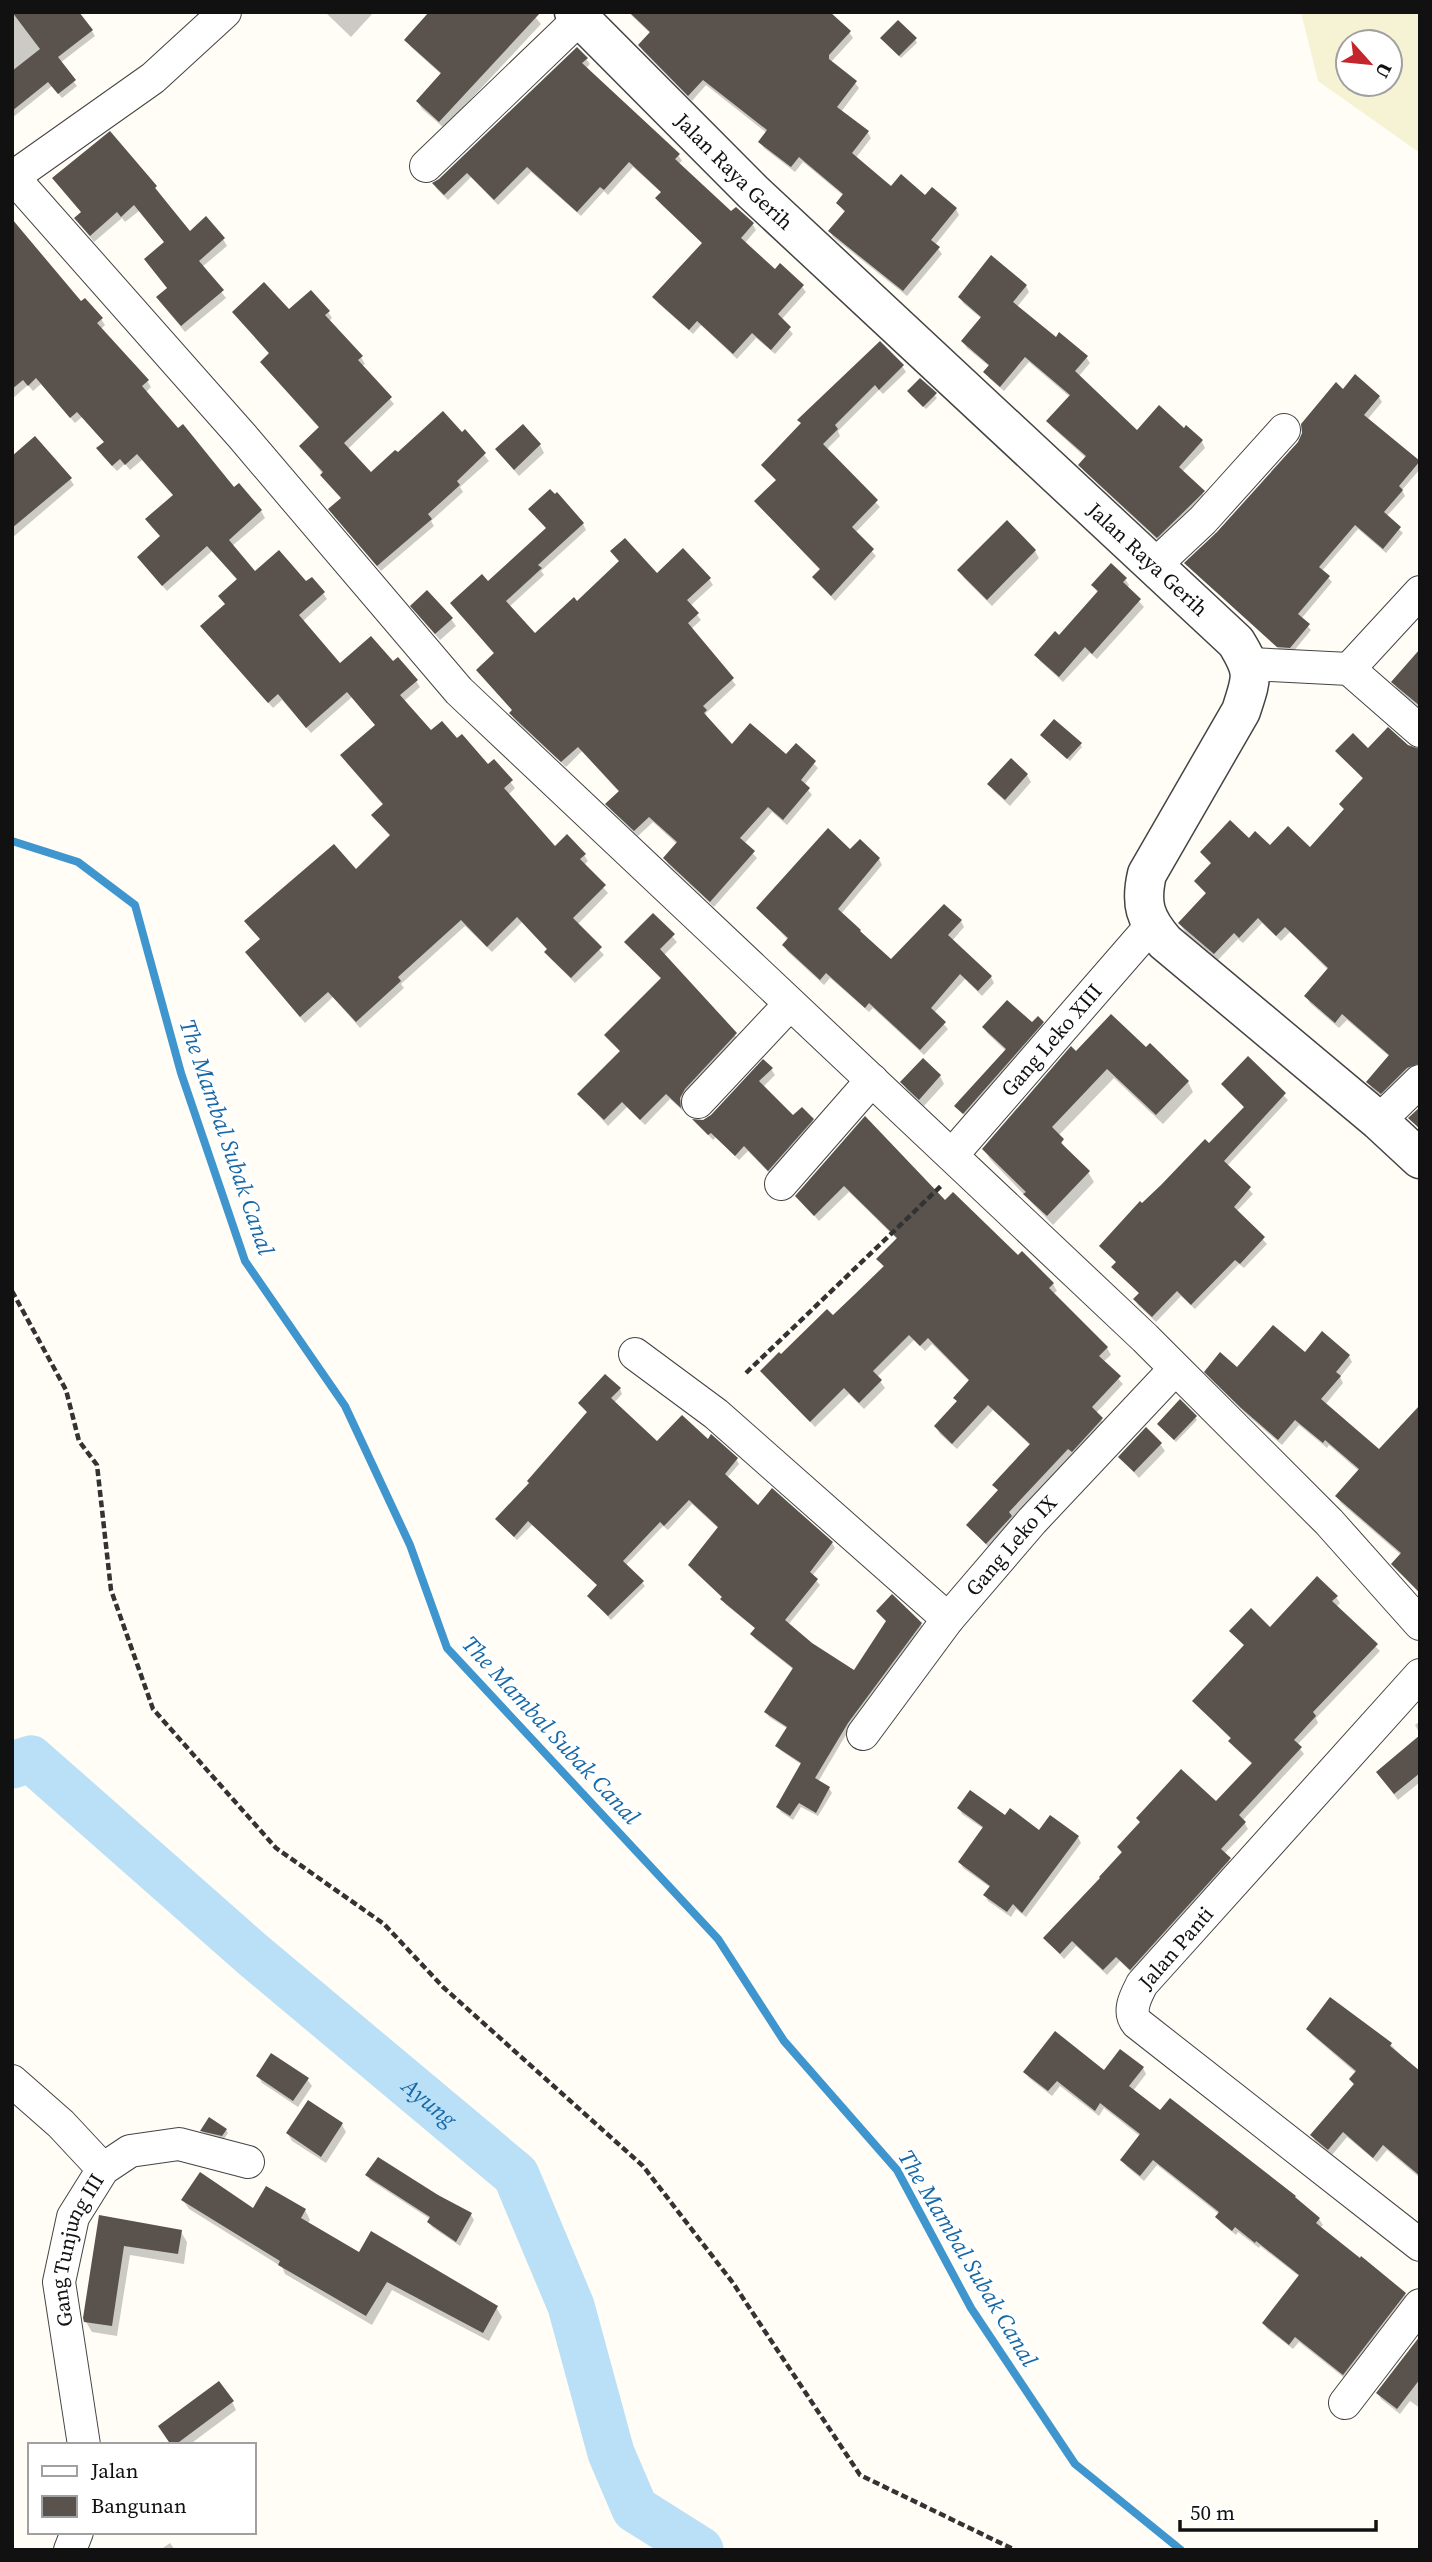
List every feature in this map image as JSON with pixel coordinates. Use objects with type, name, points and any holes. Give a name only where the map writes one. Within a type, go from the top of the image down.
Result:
[{"type":"street","points":[[225,12],[153,78],[13,177],[242,436],[459,691],[1175,1369],[1329,1522],[1420,1624]]},
{"type":"street","points":[[426,166],[577,15]]},
{"type":"street","name":"Jalan Raya Gerih","points":[[577,15],[753,192],[1236,642],[1250,664]]},
{"type":"street","points":[[1155,565],[1203,520],[1284,430]]},
{"type":"street","points":[[1349,668],[1420,592]]},
{"type":"street","points":[[1420,731],[1349,668],[1250,664],[1250,683],[1241,711],[1147,874],[1143,894],[1151,926],[1165,942],[1379,1121],[1420,1159]]},
{"type":"street","name":"Gang Leko XIII","points":[[956,1161],[1151,926]]},
{"type":"street","points":[[698,1102],[790,1004]]},
{"type":"street","points":[[780,1184],[872,1080]]},
{"type":"street","points":[[1379,1121],[1420,1081]]},
{"type":"street","points":[[635,1354],[716,1414],[948,1619]]},
{"type":"street","name":"Gang Leko IX","points":[[863,1734],[948,1619],[1032,1521],[1175,1369]]},
{"type":"street","name":"Jalan Panti","points":[[1420,1675],[1142,1984],[1132,2013],[1137,2023],[1420,2245]]},
{"type":"street","points":[[12,2081],[61,2124],[103,2169]]},
{"type":"street","name":"Gang Tunjung III","points":[[85,2443],[59,2282],[73,2217],[103,2169],[130,2151],[179,2144],[248,2162]]},
{"type":"street","points":[[1345,2403],[1420,2305]]},
{"type":"path","points":[[746,1373],[956,1161]]},
{"type":"path","points":[[12,1290],[66,1390],[79,1441],[97,1465],[111,1590],[153,1709],[276,1848],[384,1924],[443,1987],[643,2166],[733,2283],[860,2475],[1015,2550]]},
{"type":"shaded area","points":[[1301,12],[1420,12],[1420,153],[1342,98],[1404,98],[1404,28],[1334,28],[1334,92],[1318,81]]},
{"type":"building","points":[[12,12],[79,12],[93,30],[58,57],[76,80],[58,94],[48,82],[12,111],[12,71],[40,49]]},
{"type":"building","points":[[429,12],[541,12],[439,122],[416,101],[441,73],[404,40]]},
{"type":"building","points":[[629,12],[830,12],[851,31],[829,55],[829,59],[857,81],[837,107],[869,131],[852,153],[891,186],[901,174],[925,195],[932,187],[957,208],[931,240],[940,247],[903,291],[828,231],[845,211],[836,203],[843,194],[799,157],[791,167],[758,142],[767,130],[703,80],[688,96],[638,45],[650,32]]},
{"type":"building","points":[[898,20],[917,38],[899,56],[880,38]]},
{"type":"building","points":[[577,47],[588,58],[582,63],[680,154],[675,159],[731,211],[736,207],[754,223],[741,238],[775,269],[780,263],[804,285],[778,314],[791,327],[771,350],[752,333],[733,354],[697,321],[689,330],[652,297],[702,243],[655,198],[661,192],[629,162],[604,190],[600,187],[577,212],[527,167],[494,200],[467,173],[444,195],[432,183]]},
{"type":"building","points":[[110,131],[157,186],[155,188],[190,231],[206,216],[225,238],[199,261],[224,290],[181,326],[156,297],[167,288],[144,259],[164,242],[134,205],[121,217],[117,212],[90,236],[74,218],[81,212],[52,178]]},
{"type":"building","points":[[12,219],[81,301],[85,298],[103,318],[97,323],[149,380],[142,386],[178,428],[183,424],[234,487],[239,483],[262,510],[229,540],[255,571],[279,550],[306,581],[312,577],[325,592],[299,615],[340,663],[371,636],[393,661],[398,657],[418,680],[400,695],[431,730],[442,721],[457,738],[462,734],[488,764],[494,759],[513,780],[504,788],[555,846],[567,834],[586,854],[580,859],[606,885],[573,918],[602,947],[571,978],[544,952],[547,949],[517,917],[487,947],[461,920],[398,977],[401,981],[356,1022],[328,992],[300,1017],[245,952],[260,939],[244,921],[334,844],[356,869],[390,835],[371,815],[383,804],[340,755],[375,725],[347,692],[306,728],[278,694],[268,703],[200,626],[225,604],[218,596],[237,579],[207,546],[162,586],[137,557],[160,536],[145,519],[173,495],[137,454],[125,465],[120,459],[112,466],[96,448],[104,442],[77,412],[70,418],[36,378],[28,386],[23,380],[12,389]]},
{"type":"building","points":[[991,255],[1027,285],[1013,302],[1056,337],[1059,332],[1088,356],[1075,371],[1137,430],[1159,405],[1184,428],[1186,425],[1203,440],[1179,467],[1205,491],[1157,538],[1078,465],[1086,456],[1046,421],[1070,395],[1025,357],[1000,387],[983,372],[989,365],[961,341],[981,317],[958,297]]},
{"type":"building","points":[[264,282],[289,309],[311,290],[330,311],[325,315],[363,356],[358,360],[392,397],[344,443],[371,472],[395,450],[398,452],[443,411],[462,432],[465,429],[486,453],[457,481],[460,485],[428,514],[432,519],[377,566],[328,509],[341,498],[320,475],[323,472],[299,446],[319,427],[260,362],[269,353],[232,312]]},
{"type":"building","points":[[880,341],[904,365],[879,390],[875,385],[835,425],[838,429],[823,444],[878,500],[852,527],[874,549],[831,596],[812,577],[820,569],[754,501],[776,480],[761,465],[801,423],[797,420]]},
{"type":"building","points":[[1355,374],[1380,396],[1364,415],[1420,461],[1399,486],[1403,490],[1384,512],[1401,527],[1383,549],[1355,525],[1319,567],[1330,576],[1298,614],[1310,624],[1290,648],[1277,647],[1184,563],[1217,532],[1298,442],[1302,433],[1301,424],[1336,382],[1343,389]]},
{"type":"building","points":[[920,378],[937,393],[923,407],[907,391]]},
{"type":"building","points":[[523,424],[541,444],[514,470],[495,449]]},
{"type":"building","points":[[35,436],[72,478],[12,528],[12,456]]},
{"type":"building","points":[[550,489],[555,494],[557,492],[584,523],[538,565],[542,568],[506,601],[535,633],[574,597],[577,601],[619,561],[610,551],[625,538],[657,573],[683,548],[711,578],[687,600],[699,613],[688,623],[734,678],[703,706],[707,710],[704,713],[732,744],[750,723],[786,754],[796,743],[816,761],[801,780],[810,788],[783,820],[768,807],[740,838],[755,851],[710,902],[663,858],[677,842],[649,817],[634,831],[605,804],[619,791],[578,747],[561,762],[509,713],[512,710],[476,670],[494,653],[450,603],[482,574],[488,581],[546,528],[528,509]]},
{"type":"building","points":[[1007,520],[1036,550],[987,600],[957,570]]},
{"type":"building","points":[[1111,563],[1127,578],[1123,582],[1141,599],[1092,654],[1085,647],[1059,677],[1034,655],[1055,631],[1059,635],[1098,591],[1091,585]]},
{"type":"building","points":[[427,590],[453,618],[435,634],[410,606]]},
{"type":"building","points":[[1420,649],[1420,706],[1391,682]]},
{"type":"building","points":[[1054,719],[1082,743],[1067,759],[1040,735]]},
{"type":"building","points":[[1388,727],[1408,745],[1420,749],[1420,1063],[1407,1068],[1381,1094],[1366,1082],[1389,1055],[1342,1014],[1335,1023],[1304,996],[1328,968],[1285,927],[1276,936],[1258,918],[1239,938],[1234,933],[1214,954],[1178,923],[1206,893],[1194,881],[1211,863],[1200,852],[1230,820],[1249,838],[1255,831],[1270,845],[1288,826],[1310,847],[1344,809],[1339,804],[1363,778],[1335,751],[1353,733],[1368,748]]},
{"type":"building","points":[[1011,758],[1028,774],[1005,800],[987,784]]},
{"type":"building","points":[[828,828],[850,849],[860,839],[880,858],[838,909],[891,959],[944,904],[962,920],[948,935],[992,976],[978,991],[960,974],[931,1008],[946,1022],[920,1050],[869,1003],[865,1008],[826,973],[820,980],[782,945],[788,938],[756,908]]},
{"type":"building","points":[[653,913],[675,934],[660,949],[737,1033],[685,1089],[680,1098],[681,1108],[666,1094],[640,1120],[622,1102],[604,1120],[577,1094],[620,1051],[604,1035],[661,978],[624,942]]},
{"type":"building","points":[[1007,1000],[1032,1022],[1038,1016],[1044,1022],[963,1114],[954,1106],[1006,1049],[982,1027]]},
{"type":"building","points":[[1111,1014],[1146,1047],[1150,1043],[1189,1081],[1156,1115],[1107,1069],[1052,1127],[1064,1139],[1061,1143],[1090,1171],[1047,1216],[982,1149],[1071,1046],[1076,1051]]},
{"type":"building","points":[[1248,1056],[1286,1093],[1224,1161],[1251,1187],[1234,1207],[1265,1237],[1240,1264],[1235,1260],[1191,1305],[1177,1291],[1152,1317],[1133,1299],[1139,1293],[1111,1267],[1116,1262],[1099,1246],[1140,1201],[1142,1203],[1161,1185],[1205,1139],[1209,1143],[1244,1107],[1221,1084]]},
{"type":"building","points":[[923,1058],[941,1075],[919,1100],[900,1082]]},
{"type":"building","points":[[763,1059],[773,1068],[759,1081],[793,1115],[802,1107],[814,1119],[768,1171],[744,1146],[735,1156],[692,1119],[703,1120],[711,1115]]},
{"type":"building","points":[[1420,1107],[1420,1129],[1408,1118]]},
{"type":"building","points":[[865,1116],[945,1200],[953,1192],[1018,1255],[1022,1251],[1054,1283],[1049,1288],[1108,1347],[1099,1356],[1121,1376],[1092,1407],[1103,1418],[1072,1452],[1068,1449],[1009,1512],[1012,1516],[986,1544],[966,1525],[998,1490],[992,1485],[1030,1444],[988,1405],[952,1444],[934,1426],[957,1401],[953,1398],[969,1380],[928,1338],[920,1346],[909,1335],[873,1371],[882,1380],[859,1403],[844,1388],[810,1422],[760,1371],[827,1309],[833,1315],[884,1266],[876,1259],[897,1238],[844,1186],[814,1216],[795,1196]]},
{"type":"building","points":[[1273,1325],[1305,1352],[1322,1331],[1350,1355],[1336,1372],[1341,1376],[1321,1399],[1379,1449],[1420,1405],[1420,1593],[1391,1564],[1401,1553],[1335,1496],[1359,1469],[1325,1440],[1323,1443],[1295,1420],[1278,1440],[1204,1372],[1220,1352],[1237,1367]]},
{"type":"building","points":[[605,1374],[621,1388],[611,1398],[657,1441],[682,1415],[708,1439],[711,1434],[738,1458],[725,1474],[758,1505],[772,1488],[833,1542],[810,1572],[818,1579],[785,1620],[812,1643],[854,1670],[886,1621],[876,1611],[892,1594],[922,1623],[848,1723],[815,1778],[830,1787],[816,1813],[799,1803],[790,1816],[776,1807],[801,1763],[775,1746],[787,1727],[764,1712],[793,1668],[750,1634],[755,1628],[720,1599],[722,1597],[688,1565],[718,1527],[689,1500],[664,1526],[660,1522],[623,1561],[644,1581],[608,1616],[587,1596],[597,1585],[528,1521],[514,1537],[495,1519],[529,1483],[527,1481],[587,1412],[578,1403]]},
{"type":"building","points":[[1180,1399],[1197,1416],[1174,1440],[1157,1424]]},
{"type":"building","points":[[1146,1427],[1162,1443],[1134,1472],[1118,1457]]},
{"type":"building","points":[[1317,1576],[1338,1596],[1332,1601],[1378,1644],[1313,1712],[1316,1716],[1294,1740],[1302,1747],[1239,1815],[1246,1822],[1221,1849],[1231,1858],[1130,1970],[1116,1957],[1103,1970],[1072,1941],[1060,1954],[1043,1938],[1122,1852],[1117,1847],[1140,1822],[1136,1818],[1181,1769],[1216,1801],[1252,1763],[1228,1741],[1231,1738],[1192,1701],[1244,1645],[1229,1631],[1251,1608],[1270,1627]]},
{"type":"building","points":[[1420,1735],[1420,1773],[1394,1794],[1376,1772]]},
{"type":"building","points":[[970,1790],[1005,1815],[1010,1808],[1039,1830],[1050,1815],[1079,1836],[1022,1913],[1013,1904],[1007,1912],[983,1895],[990,1886],[958,1862],[983,1827],[957,1808]]},
{"type":"building","points":[[1330,1997],[1392,2043],[1390,2046],[1420,2071],[1420,2176],[1383,2145],[1373,2158],[1343,2132],[1328,2150],[1310,2135],[1354,2084],[1349,2079],[1356,2071],[1306,2029]]},
{"type":"building","points":[[1055,2031],[1104,2070],[1120,2049],[1144,2067],[1129,2086],[1160,2110],[1170,2098],[1296,2196],[1320,2218],[1316,2223],[1406,2293],[1343,2375],[1295,2337],[1289,2345],[1262,2323],[1299,2275],[1235,2227],[1232,2231],[1215,2217],[1219,2212],[1153,2160],[1140,2176],[1120,2160],[1140,2134],[1100,2103],[1095,2111],[1057,2081],[1048,2091],[1023,2072]]},
{"type":"building","points":[[271,2053],[309,2078],[293,2101],[256,2076]]},
{"type":"building","points":[[308,2100],[343,2123],[321,2157],[286,2133]]},
{"type":"building","points":[[209,2117],[227,2129],[222,2136],[200,2131]]},
{"type":"building","points":[[378,2157],[472,2213],[456,2242],[427,2222],[430,2217],[365,2175]]},
{"type":"building","points":[[200,2172],[253,2208],[266,2186],[306,2209],[301,2218],[359,2252],[371,2231],[498,2306],[483,2333],[387,2282],[366,2316],[278,2265],[280,2261],[181,2200]]},
{"type":"building","points":[[99,2215],[182,2230],[178,2254],[124,2246],[112,2326],[84,2322],[83,2318]]},
{"type":"building","points":[[1420,2336],[1420,2379],[1397,2409],[1376,2393]]},
{"type":"building","points":[[219,2381],[234,2401],[178,2443],[170,2443],[158,2426]]},
{"type":"waterway","name":"The Mambal Subak Canal","points":[[12,841],[78,862],[135,905],[181,1073],[245,1261],[345,1406],[410,1545],[447,1648],[718,1939],[784,2041],[897,2170],[971,2308],[1075,2464],[1181,2550]]},
{"type":"waterway","name":"Ayung","points":[[12,1765],[31,1759],[252,1954],[516,2175],[571,2306],[611,2453],[635,2509],[700,2550]]}]
